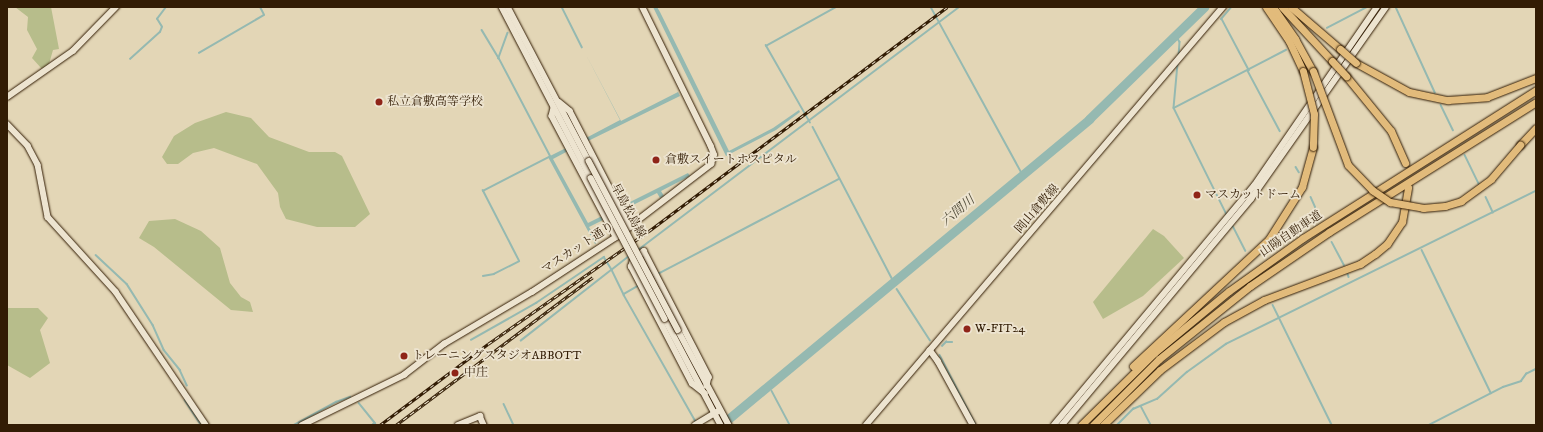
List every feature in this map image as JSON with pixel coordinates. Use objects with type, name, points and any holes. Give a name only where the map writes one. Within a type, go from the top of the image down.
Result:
[{"type":"highway","points":[[1080,425],[1130,372],[1268,239],[1302,187],[1314,147],[1314,114],[1304,71],[1289,41],[1266,7]]},
{"type":"highway","points":[[1273,7],[1295,39],[1312,71],[1348,165],[1372,190],[1390,202],[1423,208],[1445,206],[1461,201],[1491,179],[1536,128]]},
{"type":"highway","points":[[1282,7],[1346,76],[1391,131],[1405,163]]},
{"type":"highway","points":[[1291,7],[1356,63],[1409,92],[1448,100],[1487,97],[1536,78]]},
{"type":"highway","name":"山陽自動車道","points":[[1130,372],[1203,311],[1302,238],[1536,90]]},
{"type":"highway","name":"山陽自動車道","points":[[1093,425],[1136,382],[1221,308],[1291,257],[1536,102]]},
{"type":"highway","points":[[1103,425],[1139,389],[1183,351],[1224,322],[1264,300],[1360,264],[1375,254],[1387,244],[1402,222],[1408,188]]},
{"type":"street","points":[[7,97],[73,51],[116,7]]},
{"type":"street","name":"マスカット通り","points":[[302,425],[404,375],[444,344],[532,292],[616,237],[708,168],[714,155],[642,7]]},
{"type":"street","points":[[1054,425],[1228,217],[1284,144],[1377,7]]},
{"type":"street","points":[[1062,425],[1232,224],[1289,148],[1386,7]]},
{"type":"street","name":"早島松島線","points":[[506,8],[557,101],[591,178],[705,394],[718,412]]},
{"type":"street","name":"早島松島線","points":[[506,8],[554,108],[589,161],[707,386],[722,421],[728,424]]},
{"type":"street","name":"岡山倉敷線","points":[[866,425],[1220,11]]},
{"type":"street","points":[[7,124],[28,146],[38,165],[48,216],[116,292],[206,425]]},
{"type":"street","points":[[577,145],[621,208],[630,227]]},
{"type":"street","points":[[577,145],[605,216],[616,237]]},
{"type":"street","points":[[705,394],[692,384],[630,264],[644,251],[709,377],[707,386]]},
{"type":"street","points":[[930,350],[938,361],[973,425]]},
{"type":"street","points":[[696,424],[718,412]]},
{"type":"street","points":[[458,425],[480,416],[484,425]]},
{"type":"green space","points":[[15,7],[51,7],[59,49],[53,50],[49,64],[42,69],[32,58],[37,49],[27,30],[28,17]]},
{"type":"green space","points":[[226,112],[251,118],[269,137],[309,152],[335,152],[342,156],[370,214],[355,227],[317,227],[286,219],[280,207],[278,193],[257,164],[214,148],[193,153],[178,164],[167,164],[162,157],[174,136],[195,123]]},
{"type":"green space","points":[[175,219],[201,231],[220,248],[230,283],[241,297],[250,302],[253,312],[231,310],[154,247],[139,238],[149,221]]},
{"type":"green space","points":[[1153,229],[1164,236],[1184,258],[1143,296],[1103,319],[1093,302]]},
{"type":"green space","points":[[7,308],[38,308],[48,318],[40,330],[50,363],[30,378],[7,365]]},
{"type":"water","points":[[653,7],[657,7],[660,12],[729,151],[773,128],[799,110],[800,112],[776,130],[726,156]]},
{"type":"water","points":[[584,51],[621,121],[678,92],[680,96],[588,141],[586,138],[620,120]]},
{"type":"water","points":[[566,148],[568,151],[553,159],[588,223],[688,173],[690,176],[661,191],[664,196],[660,198],[657,193],[589,227],[598,242],[595,244],[548,157]]},
{"type":"waterway","points":[[130,59],[160,32],[162,27],[157,19],[166,7]]},
{"type":"waterway","points":[[199,53],[264,15],[260,7]]},
{"type":"waterway","points":[[562,7],[582,47]]},
{"type":"waterway","points":[[810,123],[766,46],[836,7]]},
{"type":"waterway","points":[[931,7],[1023,175]]},
{"type":"waterway","points":[[638,250],[959,7]]},
{"type":"waterway","name":"六間川","points":[[721,425],[1089,119],[1204,7]]},
{"type":"waterway","points":[[1232,7],[1222,19],[1249,70]]},
{"type":"waterway","points":[[1327,28],[1367,7]]},
{"type":"waterway","points":[[1396,7],[1435,92]]},
{"type":"waterway","points":[[482,30],[499,58]]},
{"type":"waterway","points":[[508,33],[499,58],[551,157]]},
{"type":"waterway","points":[[1175,34],[1180,42],[1179,56]]},
{"type":"waterway","points":[[1174,108],[1286,50]]},
{"type":"waterway","points":[[1178,64],[1174,108],[1227,215]]},
{"type":"waterway","points":[[1248,71],[1280,131]]},
{"type":"waterway","points":[[1441,105],[1453,130]]},
{"type":"waterway","points":[[813,127],[895,284]]},
{"type":"waterway","points":[[1465,155],[1479,184]]},
{"type":"waterway","points":[[483,276],[494,274],[519,261],[483,191],[549,157]]},
{"type":"waterway","points":[[1296,167],[1299,172]]},
{"type":"waterway","points":[[658,274],[839,179]]},
{"type":"waterway","points":[[1117,425],[1133,409],[1157,399],[1187,372],[1226,344],[1536,191]]},
{"type":"waterway","points":[[1311,197],[1319,215]]},
{"type":"waterway","points":[[1486,197],[1493,212]]},
{"type":"waterway","points":[[1232,224],[1246,251]]},
{"type":"waterway","points":[[1332,242],[1344,265]]},
{"type":"waterway","points":[[1422,250],[1491,393]]},
{"type":"waterway","points":[[96,255],[127,284],[153,325],[164,350],[180,370],[187,385]]},
{"type":"waterway","points":[[630,256],[612,270],[624,295],[696,422]]},
{"type":"waterway","points":[[471,340],[536,303],[604,257],[612,270],[521,341]]},
{"type":"waterway","points":[[624,294],[655,276]]},
{"type":"waterway","points":[[897,289],[930,340]]},
{"type":"waterway","points":[[1273,305],[1332,425]]},
{"type":"waterway","points":[[942,346],[946,342],[952,342]]},
{"type":"waterway","points":[[940,355],[976,425]]},
{"type":"waterway","points":[[1429,425],[1503,387],[1521,381],[1526,374],[1536,369]]},
{"type":"waterway","points":[[772,391],[790,425]]},
{"type":"waterway","points":[[294,425],[336,402],[350,397]]},
{"type":"waterway","points":[[185,400],[201,425]]},
{"type":"waterway","points":[[359,403],[375,423],[373,425]]},
{"type":"waterway","points":[[504,404],[514,425]]},
{"type":"waterway","points":[[1141,406],[1151,425]]},
{"type":"railway","points":[[380,425],[488,344],[649,231],[947,7]]},
{"type":"railway","points":[[396,425],[593,277]]},
{"type":"place","name":"私立倉敷高等学校","points":[[379,102]]},
{"type":"place","name":"倉敷スイートホスピタル","points":[[656,160]]},
{"type":"place","name":"マスカットドーム","points":[[1197,195]]},
{"type":"place","name":"W-FIT24","points":[[967,329]]},
{"type":"place","name":"トレーニングスタジオABBOTT","points":[[404,356]]},
{"type":"place","name":"中庄","points":[[455,373]]}]
